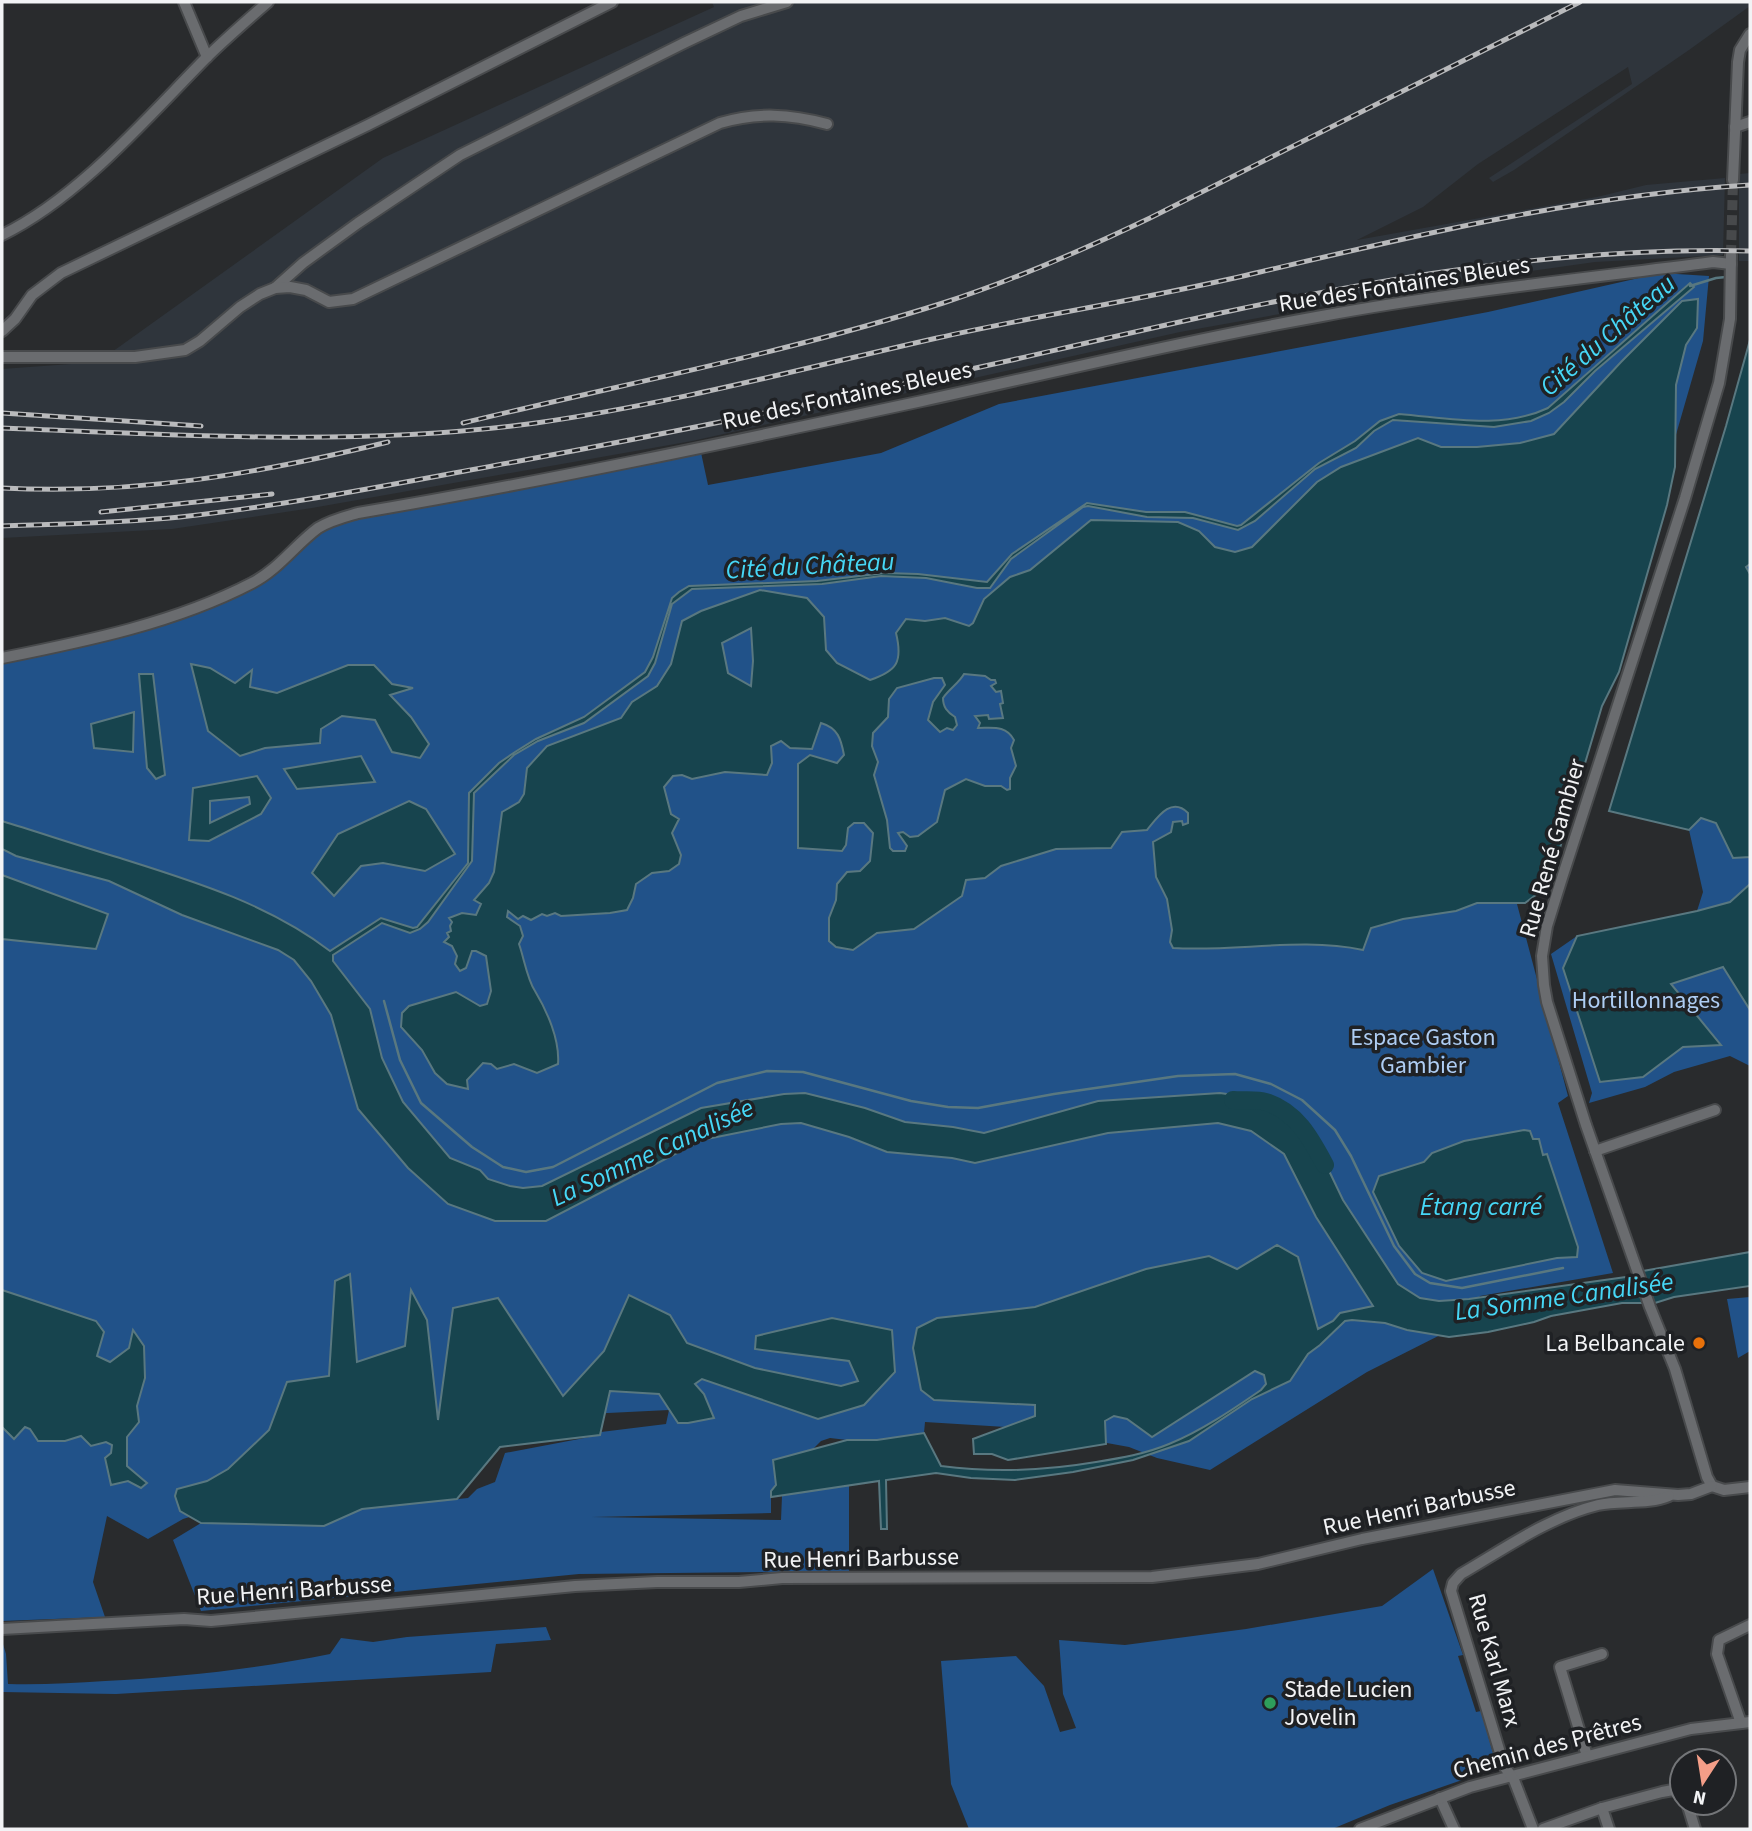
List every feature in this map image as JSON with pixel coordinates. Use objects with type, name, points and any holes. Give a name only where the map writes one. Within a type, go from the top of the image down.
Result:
[{"type":"street","points":[[184,2],[207,57]]},
{"type":"street","points":[[2,235],[15,229],[74,187],[122,144],[207,57],[268,2]]},
{"type":"street","points":[[2,331],[15,319],[32,295],[61,273],[368,125],[612,2]]},
{"type":"street","points":[[275,288],[336,239],[460,155],[741,16],[787,2]]},
{"type":"street","points":[[1733,180],[1738,62],[1740,50],[1750,34]]},
{"type":"street","points":[[2,358],[135,357],[185,350],[260,294],[275,288],[290,287],[306,290],[328,302],[353,299],[720,122],[769,114],[827,124]]},
{"type":"street","points":[[1735,127],[1750,122]]},
{"type":"street","name":"Rue des Fontaines Bleues","points":[[2,658],[119,631],[195,609],[262,578],[318,528],[334,519],[358,513],[601,469],[1166,346],[1323,316],[1458,294],[1731,260]]},
{"type":"street","name":"Rue René Gambier","points":[[1712,1486],[1675,1368],[1650,1307],[1595,1151],[1547,1002],[1542,956],[1561,881],[1681,510],[1719,383],[1730,319],[1731,260]]},
{"type":"street","points":[[1595,1151],[1715,1110]]},
{"type":"street","points":[[1712,1486],[1724,1490],[1750,1487]]},
{"type":"street","name":"Rue Henri Barbusse","points":[[2,1629],[184,1619],[211,1621],[657,1581],[1152,1577],[1258,1564],[1362,1539],[1615,1490],[1691,1494],[1712,1486]]},
{"type":"street","name":"Rue Karl Marx","points":[[1533,1829],[1514,1780],[1504,1766],[1451,1591],[1453,1583],[1461,1574],[1544,1526],[1574,1513],[1600,1505],[1664,1498],[1670,1494]]},
{"type":"street","points":[[1745,1723],[1717,1654],[1719,1640],[1750,1625]]},
{"type":"street","points":[[1587,1756],[1560,1667],[1602,1654]]},
{"type":"street","name":"Chemin des Prêtres","points":[[1360,1829],[1470,1787],[1691,1729],[1745,1723]]},
{"type":"street","points":[[1543,1829],[1602,1808],[1668,1791]]},
{"type":"street","points":[[1440,1798],[1454,1829]]},
{"type":"street","points":[[1602,1808],[1609,1829]]},
{"type":"shaded area","points":[[712,2],[1750,2],[1750,6],[1689,50],[1514,170],[1493,182],[1489,178],[1632,84],[1628,67],[1478,164],[1423,207],[1357,240],[1597,197],[1646,185],[1725,178],[1723,255],[1595,262],[1475,279],[1180,332],[692,441],[312,508],[172,529],[2,538],[2,369],[98,362],[383,158],[714,7]]},
{"type":"shaded area","points":[[1750,173],[1750,261],[1739,261],[1739,174]]},
{"type":"green space","name":"Espace Gaston Gambier","points":[[1661,273],[1709,276],[1703,341],[1547,882],[1517,904],[1568,1096],[1558,1103],[1613,1273],[1480,1296],[1464,1323],[1367,1372],[1210,1470],[1157,1458],[1129,1447],[1024,1428],[925,1422],[924,1433],[877,1440],[830,1438],[821,1441],[813,1449],[773,1460],[776,1485],[771,1491],[771,1513],[592,1517],[781,1520],[782,1496],[849,1485],[849,1571],[579,1574],[201,1611],[173,1540],[201,1523],[324,1526],[362,1509],[468,1498],[477,1489],[495,1482],[505,1453],[600,1435],[601,1432],[666,1424],[669,1410],[567,1415],[382,1458],[183,1519],[148,1539],[107,1516],[93,1582],[105,1617],[2,1621],[2,658],[119,631],[251,584],[334,519],[700,448],[708,485],[881,453],[999,404],[1488,312]]},
{"type":"green space","name":"Hortillonnages","points":[[1750,340],[1750,1066],[1730,1056],[1674,1072],[1645,1087],[1589,1103],[1592,1093],[1551,954],[1577,936],[1697,911],[1703,892],[1689,830],[1609,811]]},
{"type":"green space","points":[[1750,1297],[1750,1351],[1738,1358],[1727,1299]]},
{"type":"green space","name":"Stade Lucien Jovelin","points":[[1433,1569],[1463,1655],[1458,1656],[1476,1712],[1481,1711],[1495,1760],[1488,1771],[1390,1805],[1332,1829],[969,1829],[951,1784],[941,1661],[1016,1656],[1044,1686],[1060,1732],[1076,1728],[1063,1694],[1059,1640],[1125,1645],[1246,1629],[1382,1606]]},
{"type":"green space","points":[[546,1627],[551,1640],[496,1644],[491,1672],[116,1694],[2,1692],[2,1641],[6,1654],[8,1684],[44,1684],[162,1677],[274,1664],[330,1654],[341,1638],[373,1642]]},
{"type":"water","points":[[1690,283],[1694,287],[1549,413],[1531,421],[1494,427],[1393,420],[1374,431],[1356,448],[1315,469],[1255,521],[1238,530],[1193,518],[1147,517],[1088,506],[1011,559],[990,588],[926,578],[881,576],[822,584],[692,589],[672,604],[655,663],[648,676],[584,723],[538,741],[514,755],[474,793],[472,861],[428,922],[410,933],[382,923],[333,955],[333,961],[370,1009],[382,1058],[403,1102],[450,1158],[480,1170],[488,1179],[510,1186],[542,1186],[701,1108],[784,1094],[805,1093],[865,1108],[905,1122],[984,1133],[1098,1101],[1220,1093],[1241,1096],[1272,1108],[1306,1133],[1321,1154],[1343,1200],[1398,1284],[1420,1298],[1439,1301],[1469,1299],[1633,1276],[1643,1271],[1750,1252],[1750,1286],[1674,1297],[1655,1303],[1622,1303],[1551,1316],[1488,1332],[1449,1337],[1407,1330],[1385,1323],[1345,1321],[1308,1354],[1290,1381],[1252,1399],[1189,1441],[1133,1460],[1015,1480],[936,1473],[886,1480],[887,1529],[881,1529],[879,1481],[771,1497],[771,1491],[776,1485],[773,1460],[847,1440],[877,1440],[924,1433],[941,1466],[999,1470],[1076,1465],[1133,1455],[1169,1444],[1216,1420],[1266,1384],[1264,1375],[1255,1371],[1152,1437],[1127,1419],[1114,1416],[1105,1421],[1106,1444],[1008,1460],[992,1454],[974,1454],[973,1439],[1035,1416],[1035,1405],[934,1400],[921,1390],[913,1348],[917,1328],[937,1318],[1035,1307],[1146,1269],[1209,1256],[1237,1269],[1277,1245],[1298,1257],[1318,1329],[1333,1321],[1340,1313],[1373,1306],[1316,1217],[1284,1154],[1251,1131],[1218,1123],[1108,1133],[975,1163],[952,1158],[887,1152],[801,1123],[781,1124],[702,1140],[546,1221],[495,1221],[448,1204],[408,1168],[358,1109],[331,1015],[311,981],[294,960],[278,950],[182,915],[109,881],[16,856],[2,849],[2,821],[230,896],[282,920],[330,951],[381,918],[417,927],[468,863],[469,793],[499,763],[515,752],[584,717],[645,672],[653,657],[672,598],[689,586],[817,581],[885,573],[987,582],[1012,554],[1087,503],[1146,512],[1185,512],[1241,525],[1319,463],[1355,441],[1380,421],[1399,414],[1493,421],[1530,415],[1548,408]]},
{"type":"water","points":[[1698,299],[1697,328],[1686,345],[1676,385],[1675,467],[1667,505],[1619,672],[1602,706],[1554,868],[1541,891],[1525,903],[1477,903],[1456,911],[1403,919],[1371,928],[1363,950],[1316,945],[1173,948],[1170,942],[1172,930],[1167,899],[1156,877],[1153,842],[1171,832],[1173,822],[1182,821],[1183,825],[1188,823],[1188,813],[1176,807],[1165,811],[1147,830],[1122,832],[1111,848],[1056,849],[1001,866],[985,878],[966,880],[962,896],[914,929],[877,933],[853,950],[836,947],[829,941],[829,918],[836,900],[837,884],[847,872],[860,871],[870,861],[873,833],[864,823],[854,823],[848,828],[846,845],[842,851],[798,848],[798,764],[810,755],[837,763],[844,755],[838,735],[821,723],[812,749],[790,748],[781,741],[771,746],[772,763],[767,775],[725,772],[692,779],[682,775],[673,776],[664,787],[671,814],[679,819],[672,833],[681,855],[679,864],[669,871],[652,873],[636,884],[627,910],[561,916],[555,913],[547,916],[542,914],[531,920],[523,916],[518,919],[508,911],[507,917],[520,926],[523,936],[519,944],[530,981],[552,1026],[558,1064],[537,1073],[514,1064],[497,1069],[491,1064],[483,1063],[467,1080],[468,1089],[447,1084],[435,1073],[422,1050],[401,1027],[402,1013],[409,1006],[456,992],[480,1006],[487,1004],[491,991],[486,956],[472,951],[466,968],[460,971],[455,964],[457,956],[452,946],[444,942],[449,937],[447,933],[451,931],[452,922],[449,918],[462,913],[476,915],[481,904],[474,900],[489,883],[494,872],[502,812],[519,802],[524,794],[527,768],[547,746],[621,718],[632,702],[657,686],[671,664],[682,621],[701,611],[760,590],[807,598],[824,617],[826,650],[837,663],[870,680],[886,673],[896,664],[899,651],[896,633],[906,619],[925,621],[945,618],[969,626],[984,599],[1010,577],[1030,570],[1091,520],[1178,522],[1199,531],[1215,547],[1235,552],[1252,547],[1317,482],[1341,467],[1418,438],[1441,447],[1477,447],[1520,443],[1554,434],[1682,301]],"holes":[[[751,628],[753,661],[751,686],[728,673],[722,643]],[[964,674],[995,680],[996,683],[991,686],[996,692],[1001,691],[1003,718],[975,716],[980,723],[978,728],[1003,730],[1014,740],[1011,748],[1016,766],[1010,778],[1010,789],[985,786],[966,779],[945,790],[937,822],[918,836],[910,837],[903,832],[898,833],[907,846],[905,851],[893,851],[890,848],[887,820],[874,775],[878,762],[872,746],[873,733],[888,717],[889,699],[897,688],[934,678],[942,678],[945,685],[933,702],[928,720],[940,732],[947,728],[953,730],[957,725],[955,717],[946,709],[943,698]]]},
{"type":"water","points":[[1750,340],[1750,564],[1746,567],[1750,574],[1750,857],[1733,858],[1716,823],[1701,818],[1689,830],[1609,811]]},
{"type":"water","points":[[191,664],[210,668],[235,683],[252,670],[250,687],[277,693],[348,665],[374,665],[392,684],[413,688],[390,695],[411,717],[429,744],[420,758],[392,752],[375,720],[342,716],[321,729],[320,743],[265,748],[240,756],[208,731]]},
{"type":"water","points":[[139,674],[153,674],[165,775],[156,779],[147,768]]},
{"type":"water","points":[[134,712],[133,752],[94,748],[91,724]]},
{"type":"water","points":[[361,756],[375,782],[297,789],[284,769]]},
{"type":"water","points":[[257,776],[271,798],[261,814],[209,841],[189,840],[193,788]],"holes":[[[249,797],[250,804],[210,823],[210,801]]]},
{"type":"water","points":[[409,801],[426,809],[455,854],[425,871],[383,863],[361,866],[334,896],[312,873],[338,834]]},
{"type":"water","points":[[2,875],[108,914],[96,949],[2,939]]},
{"type":"water","points":[[1750,884],[1750,1010],[1723,967],[1671,984],[1721,1045],[1683,1047],[1643,1077],[1600,1082],[1563,968],[1577,936],[1730,902]]},
{"type":"water","name":"Étang carré","points":[[1530,1131],[1533,1139],[1539,1139],[1543,1155],[1547,1154],[1578,1247],[1577,1257],[1557,1258],[1446,1281],[1422,1273],[1399,1246],[1373,1192],[1379,1176],[1424,1162],[1432,1153],[1464,1141]]},
{"type":"water","points":[[350,1274],[357,1362],[405,1346],[411,1290],[427,1320],[438,1420],[453,1308],[498,1298],[563,1396],[604,1351],[629,1295],[670,1315],[687,1343],[755,1368],[841,1386],[858,1381],[849,1361],[755,1349],[756,1336],[832,1318],[892,1330],[895,1372],[864,1405],[818,1419],[702,1379],[695,1384],[704,1394],[714,1418],[688,1423],[678,1423],[659,1394],[610,1391],[600,1435],[500,1447],[457,1499],[362,1509],[324,1526],[201,1523],[180,1511],[175,1496],[177,1489],[207,1481],[228,1469],[269,1430],[287,1382],[329,1376],[335,1281]]},
{"type":"water","points":[[2,1290],[96,1321],[104,1332],[97,1356],[110,1362],[129,1348],[133,1330],[144,1346],[145,1378],[137,1406],[139,1422],[127,1437],[127,1466],[147,1483],[141,1488],[128,1481],[111,1485],[105,1458],[111,1453],[112,1445],[106,1442],[91,1446],[81,1436],[65,1441],[38,1441],[30,1429],[25,1427],[14,1439],[2,1427]]},
{"type":"waterway","name":"Cité du Château","points":[[1690,286],[1726,277]]},
{"type":"waterway","points":[[384,1001],[400,1060],[421,1103],[472,1147],[503,1167],[526,1172],[553,1167],[717,1083],[767,1071],[803,1072],[911,1101],[948,1107],[978,1108],[1178,1076],[1235,1074],[1271,1084],[1302,1100],[1335,1130],[1351,1156],[1394,1246],[1415,1274],[1430,1283],[1462,1288],[1563,1268]]},
{"type":"waterway","name":"La Somme Canalisée","points":[[1233,1100],[1262,1101],[1286,1112],[1308,1136],[1325,1165]]},
{"type":"tunnel","points":[[1731,255],[1733,180]]},
{"type":"railway","points":[[463,423],[824,337],[996,285],[1150,218],[1580,2]]},
{"type":"railway","points":[[2,428],[202,436],[336,437],[403,435],[536,423],[687,396],[937,338],[1179,290],[1504,218],[1626,197],[1750,185]]},
{"type":"railway","points":[[2,526],[180,517],[347,492],[763,413],[1195,318],[1378,282],[1562,258],[1656,252],[1750,251]]},
{"type":"railway","points":[[2,413],[201,426]]},
{"type":"railway","points":[[2,488],[101,488],[196,480],[291,464],[388,442]]},
{"type":"railway","points":[[101,512],[272,494]]},
{"type":"place","name":"La Belbancale","points":[[1699,1343]]},
{"type":"place","name":"Stade Lucien Jovelin","points":[[1270,1703]]}]
